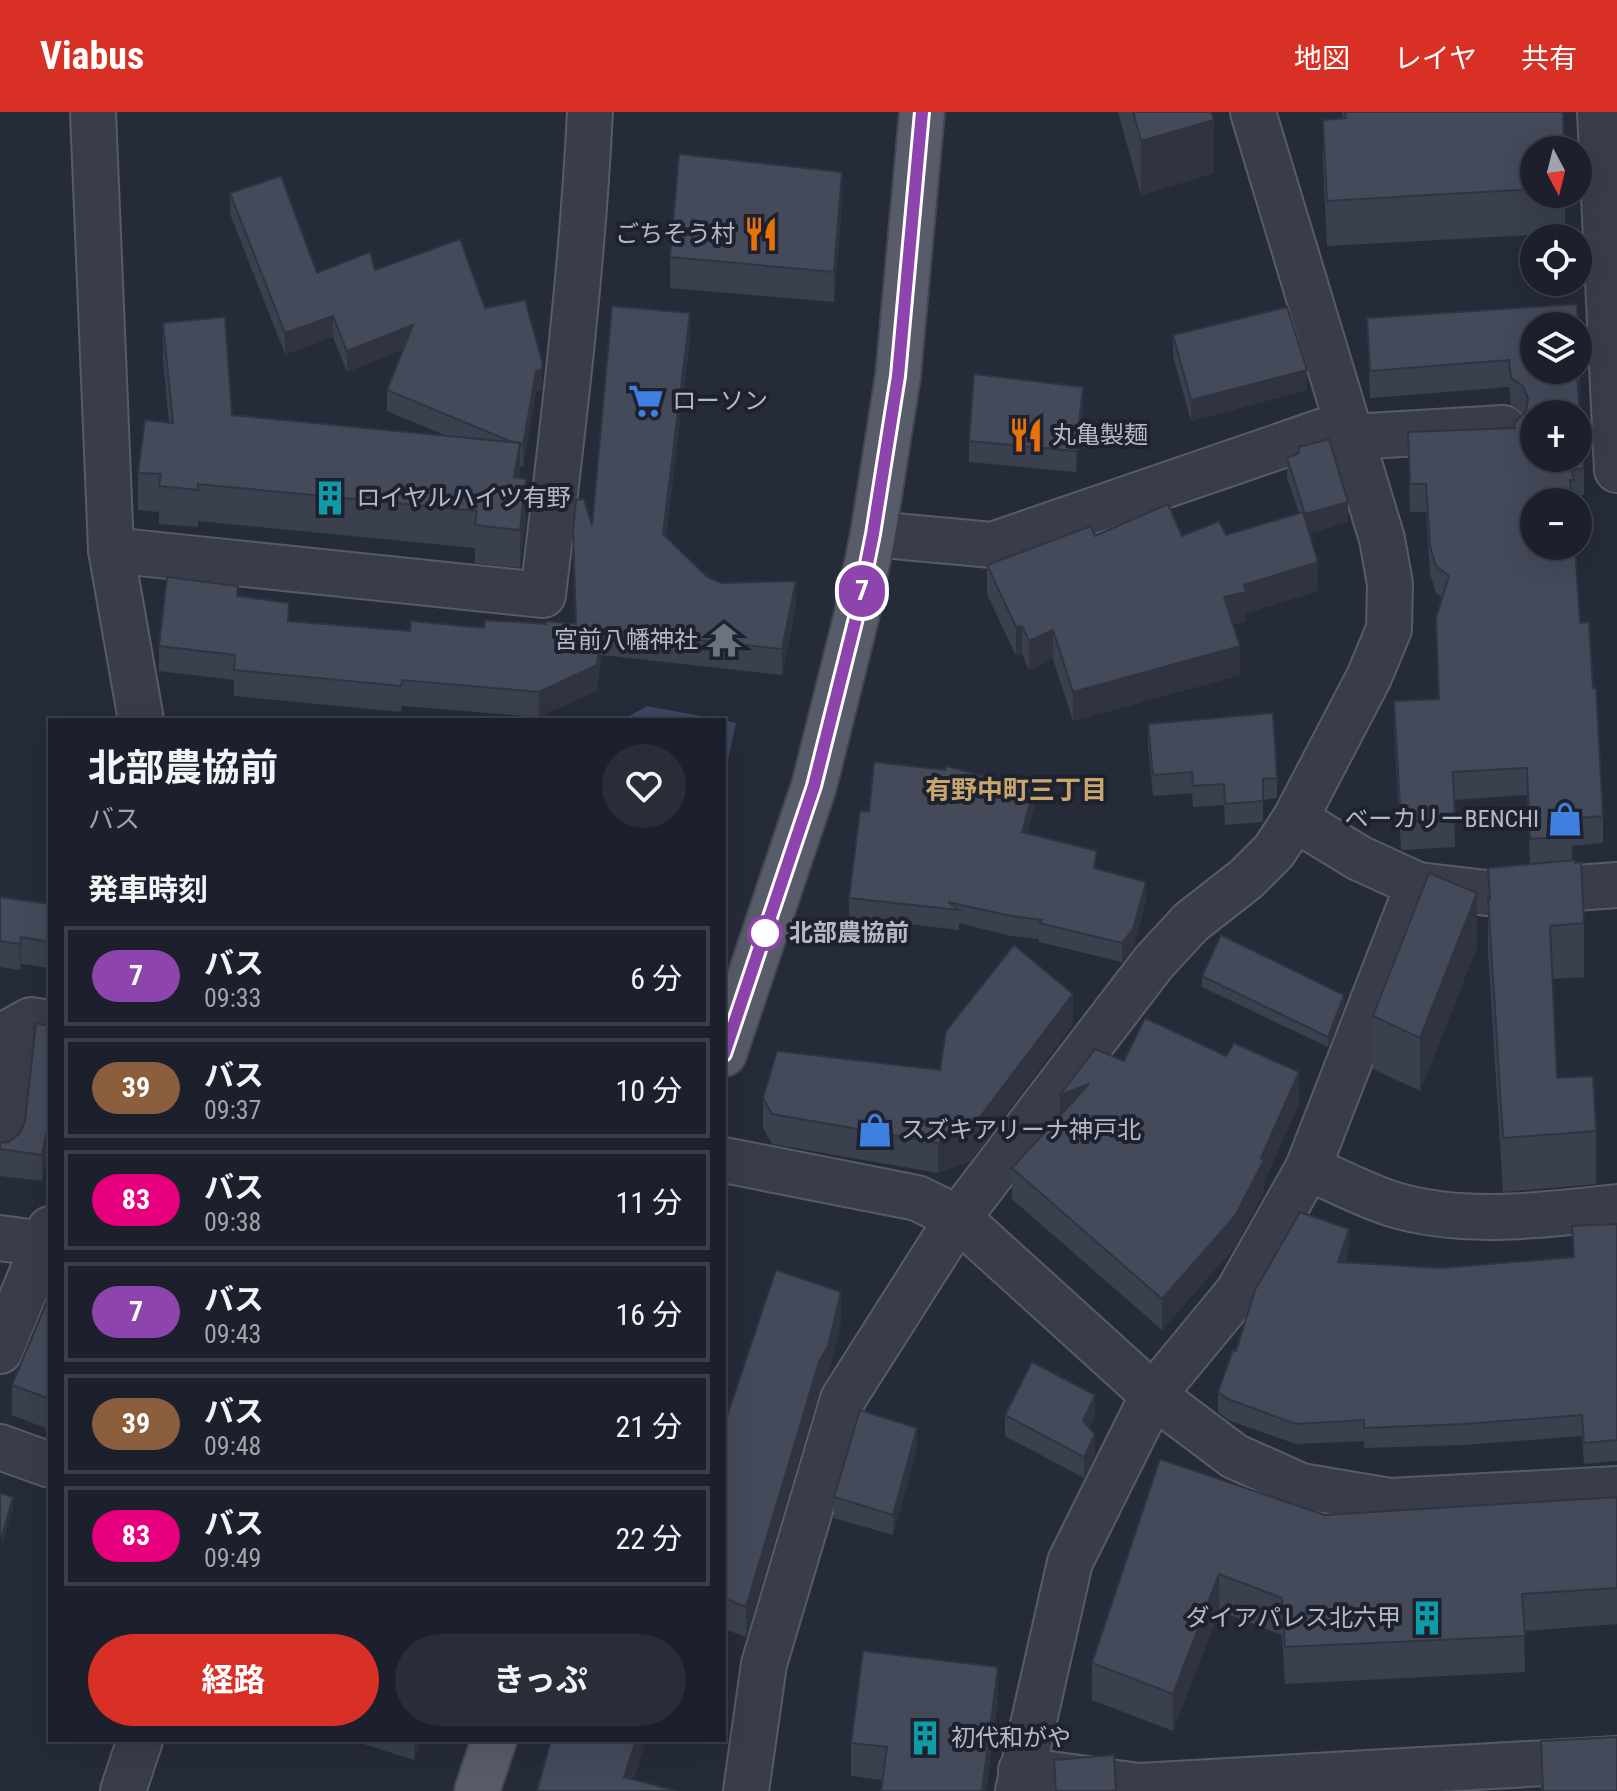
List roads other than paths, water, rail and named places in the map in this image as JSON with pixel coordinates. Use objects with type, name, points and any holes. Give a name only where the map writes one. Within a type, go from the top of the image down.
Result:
[{"type":"main road","points":[[726,1048],[827,741],[873,534],[898,376],[922,112]]},
{"type":"main road","points":[[477,1791],[493,1742]]},
{"type":"street","points":[[93,112],[111,550],[141,718]]},
{"type":"street","points":[[111,550],[543,595],[571,353],[590,112]]},
{"type":"street","points":[[746,1791],[764,1664],[843,1399],[958,1218],[1154,962],[1191,922],[1246,879],[1274,851],[1295,819],[1369,677],[1389,629],[1390,584],[1382,539],[1253,112]]},
{"type":"street","points":[[1600,112],[1617,470]]},
{"type":"street","points":[[873,534],[992,545],[1349,430],[1503,428]]},
{"type":"street","points":[[1295,819],[1359,858],[1418,885],[1495,894],[1617,885]]},
{"type":"street","points":[[1418,885],[1308,1168],[1238,1292],[1153,1395],[1070,1562],[1019,1781],[1139,1786],[1617,1759]]},
{"type":"street","points":[[0,1145],[13,1030],[31,1020],[48,1023]]},
{"type":"street","points":[[726,1160],[917,1198],[958,1218],[1153,1395],[1234,1456],[1301,1486],[1390,1501],[1617,1489]]},
{"type":"street","points":[[1308,1168],[1393,1204],[1462,1216],[1539,1216],[1617,1207]]},
{"type":"street","points":[[0,1238],[47,1237],[0,1351]]},
{"type":"street","points":[[0,1447],[48,1464]]},
{"type":"street","points":[[123,1791],[139,1742]]},
{"type":"water","points":[[647,706],[711,718],[626,718]]},
{"type":"water","points":[[726,720],[736,723],[726,769]]},
{"type":"place","name":"ごちそう村","points":[[761,234]]},
{"type":"place","name":"ローソン","points":[[646,401]]},
{"type":"place","name":"丸亀製麺","points":[[1026,435]]},
{"type":"place","name":"ロイヤルハイツ有野","points":[[330,498]]},
{"type":"place","name":"宮前八幡神社","points":[[724,640]]},
{"type":"place","name":"ベーカリーBENCHI","points":[[1565,819]]},
{"type":"place","name":"北部農協前","points":[[765,933]]},
{"type":"place","name":"スズキアリーナ神戸北","points":[[875,1130]]},
{"type":"place","name":"ダイアパレス北六甲","points":[[1427,1618]]},
{"type":"place","name":"初代和がや","points":[[925,1738]]},
{"type":"district","name":"有野中町三丁目","points":[[1016,790]]}]
